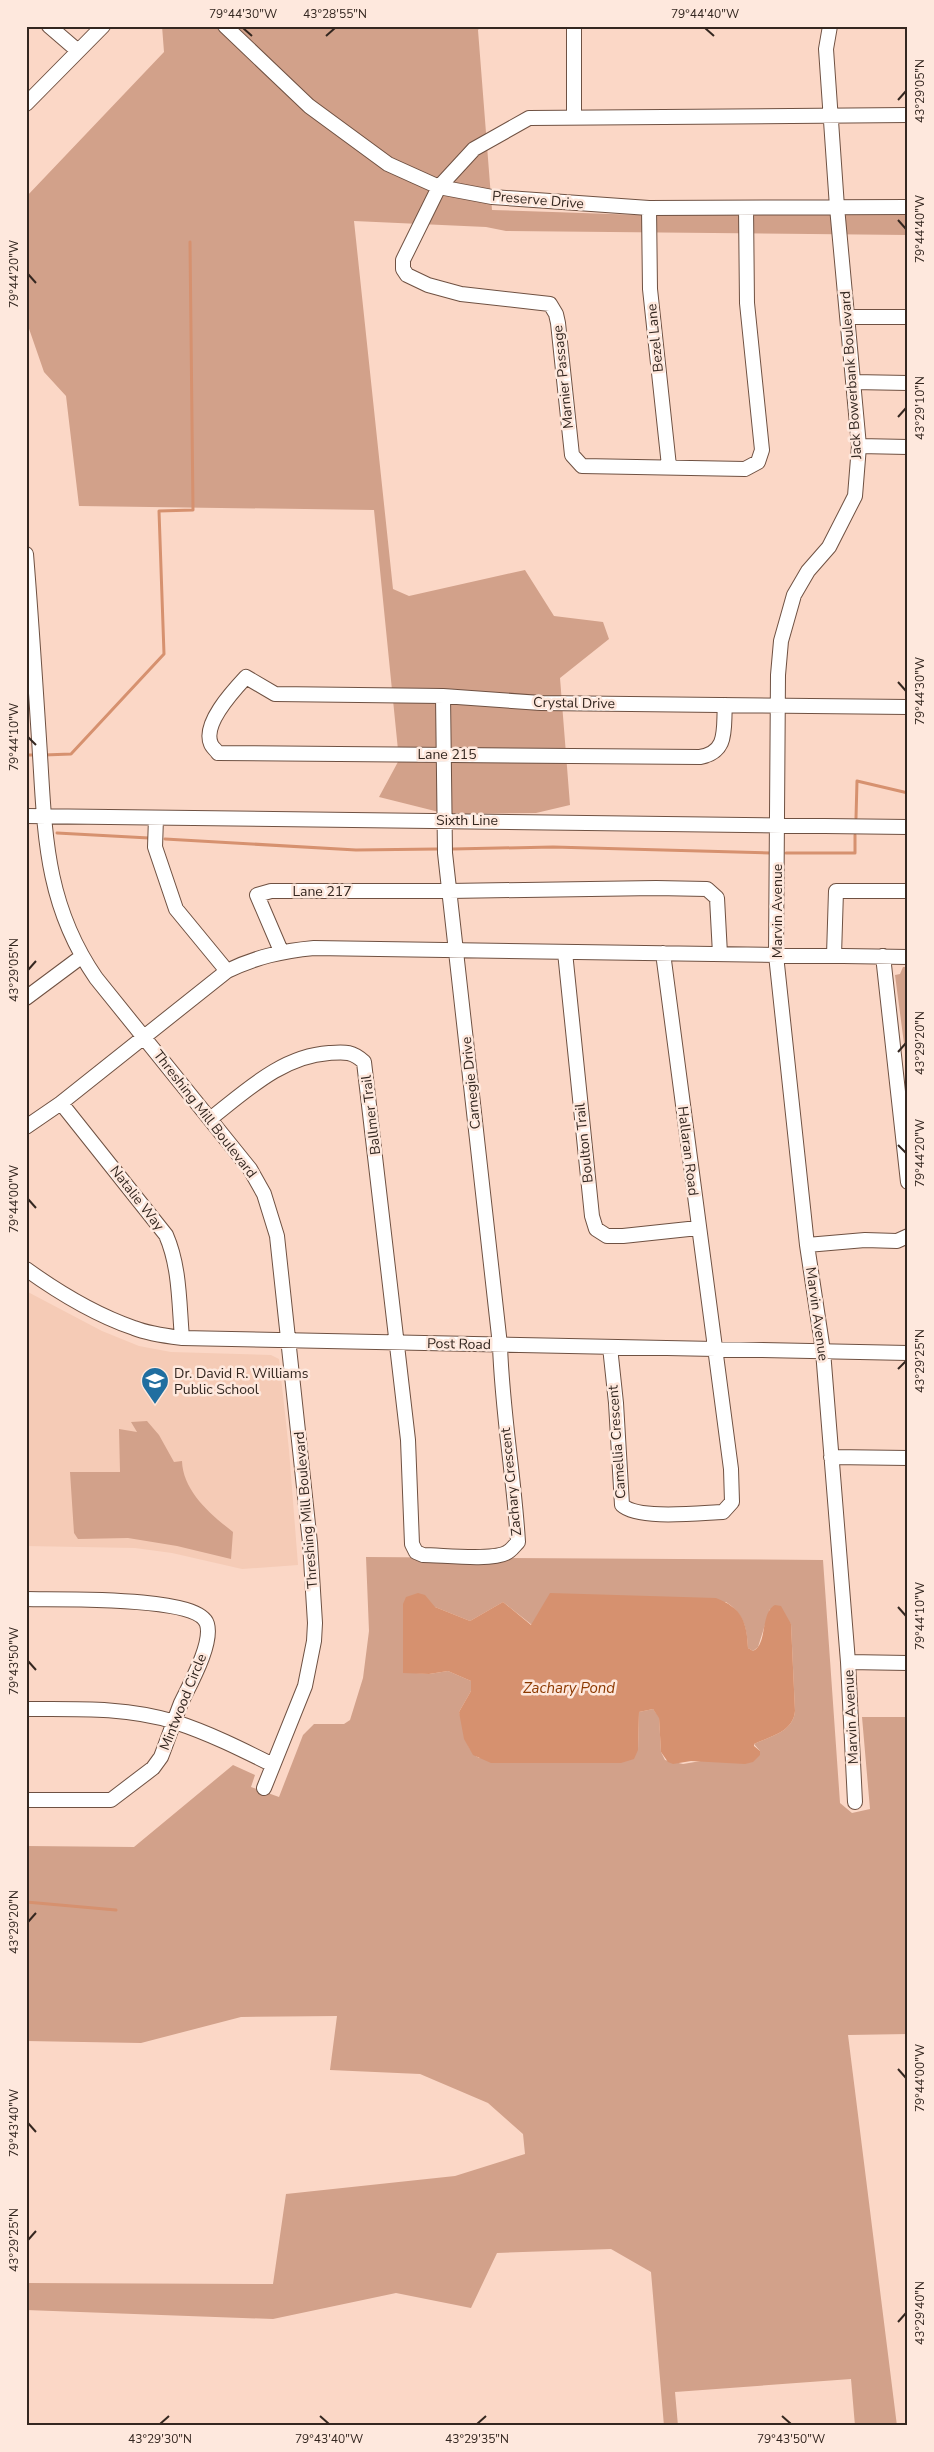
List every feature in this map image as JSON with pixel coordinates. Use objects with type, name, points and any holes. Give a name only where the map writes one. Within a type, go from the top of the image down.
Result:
[{"type":"street","points":[[50,26],[78,51]]},
{"type":"street","points":[[26,104],[102,26]]},
{"type":"street","name":"Preserve Drive","points":[[225,26],[309,106],[388,164],[439,187],[492,197],[649,208],[908,206]]},
{"type":"street","points":[[574,26],[574,118]]},
{"type":"street","name":"Jack Bowerbank Boulevard","points":[[778,826],[778,704],[781,641],[794,595],[808,572],[829,546],[855,496],[859,446],[837,207],[826,49],[830,26]]},
{"type":"street","name":"Marnier Passage","points":[[746,208],[747,303],[762,450],[753,466],[745,469],[669,466],[588,467],[576,462],[572,455],[570,444],[558,323],[556,314],[550,304],[461,294],[414,280],[407,275],[404,269],[403,260],[439,187],[474,149],[529,118],[908,115]]},
{"type":"street","name":"Bezel Lane","points":[[649,208],[650,290],[669,466]]},
{"type":"street","points":[[847,317],[908,317]]},
{"type":"street","points":[[853,382],[908,383]]},
{"type":"street","points":[[859,446],[908,447]]},
{"type":"street","name":"Threshing Mill Boulevard","points":[[26,554],[43,816],[56,897],[81,957],[250,1169],[267,1202],[277,1236],[310,1543],[315,1622],[313,1649],[305,1686],[264,1788]]},
{"type":"street","name":"Crystal Drive","points":[[246,677],[275,694],[443,696],[541,703],[778,704],[908,707]]},
{"type":"street","name":"Lane 215","points":[[246,677],[230,694],[210,727],[211,744],[218,753],[708,756],[714,753],[722,744],[725,705]]},
{"type":"street","name":"Carnegie Drive","points":[[443,696],[443,820],[449,892],[500,1345]]},
{"type":"street","name":"Sixth Line","points":[[26,816],[908,827]]},
{"type":"street","points":[[156,818],[155,847],[176,909],[227,970]]},
{"type":"street","name":"Marvin Avenue","points":[[778,826],[776,955],[807,1245],[823,1351],[848,1662],[855,1802]]},
{"type":"street","points":[[449,892],[656,888],[706,889],[717,898],[720,954]]},
{"type":"street","name":"Lane 217","points":[[281,951],[257,895],[271,891],[449,892]]},
{"type":"street","points":[[834,956],[836,891],[908,891]]},
{"type":"street","points":[[26,1127],[61,1103],[145,1038],[227,970],[250,960],[281,951],[314,948],[908,956]]},
{"type":"street","name":"Boulton Trail","points":[[565,952],[592,1216],[596,1229],[607,1236],[623,1236],[698,1228]]},
{"type":"street","name":"Hallaran Road","points":[[663,953],[714,1349]]},
{"type":"street","points":[[883,956],[908,1182]]},
{"type":"street","points":[[26,998],[81,957]]},
{"type":"street","name":"Ballmer Trail","points":[[210,1119],[261,1080],[297,1059],[315,1054],[342,1052],[356,1054],[364,1062],[397,1344]]},
{"type":"street","name":"Natalie Way","points":[[61,1103],[166,1235],[171,1246],[176,1272],[182,1338]]},
{"type":"street","points":[[807,1245],[864,1240],[896,1241],[908,1236]]},
{"type":"street","name":"Post Road","points":[[26,1269],[53,1288],[133,1328],[182,1338],[289,1342],[908,1353]]},
{"type":"street","name":"Zachary Crescent","points":[[397,1344],[408,1440],[412,1544],[416,1552],[423,1555],[452,1556],[492,1556],[505,1554],[518,1542],[503,1405],[500,1345]]},
{"type":"street","name":"Camellia Crescent","points":[[610,1347],[616,1403],[622,1505],[629,1512],[648,1513],[723,1512],[732,1502],[730,1459],[714,1349]]},
{"type":"street","points":[[831,1457],[908,1458]]},
{"type":"street","name":"Mintwood Circle","points":[[26,1599],[127,1600],[175,1608],[193,1612],[203,1618],[208,1630],[203,1654],[160,1757],[153,1768],[116,1798],[107,1801],[26,1800]]},
{"type":"street","points":[[848,1662],[908,1664]]},
{"type":"street","points":[[26,1709],[107,1710],[174,1722],[222,1740],[273,1765]]},
{"type":"shaded area","points":[[162,26],[481,26],[478,30],[492,210],[641,215],[747,213],[908,214],[908,235],[506,231],[486,227],[354,221],[393,589],[409,596],[525,570],[554,616],[603,622],[609,639],[560,678],[570,805],[536,813],[447,814],[379,797],[399,760],[374,510],[79,506],[66,396],[44,372],[26,320],[26,197],[164,52]]},
{"type":"shaded area","points":[[903,967],[908,967],[908,1051],[905,1051],[895,975],[900,974]]},
{"type":"shaded area","name":"Dr. David R. Williams Public School","points":[[26,1291],[102,1331],[139,1346],[171,1352],[271,1355],[279,1359],[289,1450],[298,1565],[242,1569],[172,1553],[135,1548],[26,1546]]},
{"type":"shaded area","points":[[147,1421],[159,1435],[174,1462],[182,1461],[187,1482],[199,1501],[215,1518],[233,1532],[231,1559],[177,1546],[128,1538],[78,1539],[74,1533],[70,1472],[120,1472],[119,1429],[137,1432],[131,1422]]},
{"type":"shaded area","points":[[366,1557],[823,1560],[840,1803],[852,1813],[870,1809],[862,1717],[908,1717],[908,2034],[848,2035],[897,2426],[855,2426],[851,2379],[675,2392],[678,2426],[664,2426],[651,2272],[611,2249],[497,2253],[471,2308],[396,2293],[273,2319],[26,2310],[26,2283],[273,2284],[286,2194],[455,2176],[525,2154],[523,2134],[488,2103],[420,2074],[330,2070],[337,2016],[241,2017],[141,2043],[26,2041],[26,1846],[134,1847],[233,1765],[255,1775],[251,1787],[279,1797],[303,1735],[314,1724],[344,1724],[350,1720],[363,1678],[369,1631]],"holes":[[[503,1602],[532,1625],[726,1602],[741,1617],[747,1634],[748,1648],[753,1651],[758,1647],[770,1609],[791,1624],[795,1711],[793,1718],[786,1729],[754,1744],[760,1751],[683,1764],[665,1760],[661,1752],[659,1717],[653,1709],[639,1712],[638,1750],[479,1758],[470,1749],[459,1712],[471,1691],[471,1681],[448,1671],[429,1674],[403,1672],[435,1607],[470,1621]]]},
{"type":"water","name":"Zachary Pond","points":[[418,1593],[425,1595],[435,1607],[470,1621],[503,1602],[531,1625],[550,1593],[716,1598],[732,1606],[737,1611],[744,1623],[748,1648],[753,1651],[761,1642],[770,1609],[775,1605],[781,1606],[791,1624],[795,1711],[793,1718],[786,1729],[754,1744],[760,1751],[760,1755],[753,1762],[745,1764],[691,1761],[673,1764],[668,1762],[661,1752],[659,1718],[653,1709],[639,1712],[638,1750],[634,1759],[621,1763],[491,1763],[473,1755],[464,1739],[459,1712],[471,1691],[471,1681],[448,1671],[429,1674],[403,1673],[403,1604],[406,1597]]},
{"type":"waterway","points":[[44,755],[71,754],[164,654],[159,511],[193,510],[190,242]]},
{"type":"waterway","points":[[26,755],[35,755]]},
{"type":"waterway","points":[[856,818],[857,781],[908,793]]},
{"type":"waterway","points":[[57,833],[149,838]]},
{"type":"waterway","points":[[786,853],[855,853],[855,835]]},
{"type":"waterway","points":[[165,839],[356,850],[437,849]]},
{"type":"waterway","points":[[453,849],[553,847],[770,853]]},
{"type":"waterway","points":[[26,1902],[116,1910]]},
{"type":"place","name":"Dr. David R. Williams Public School","points":[[155,1405]]}]
